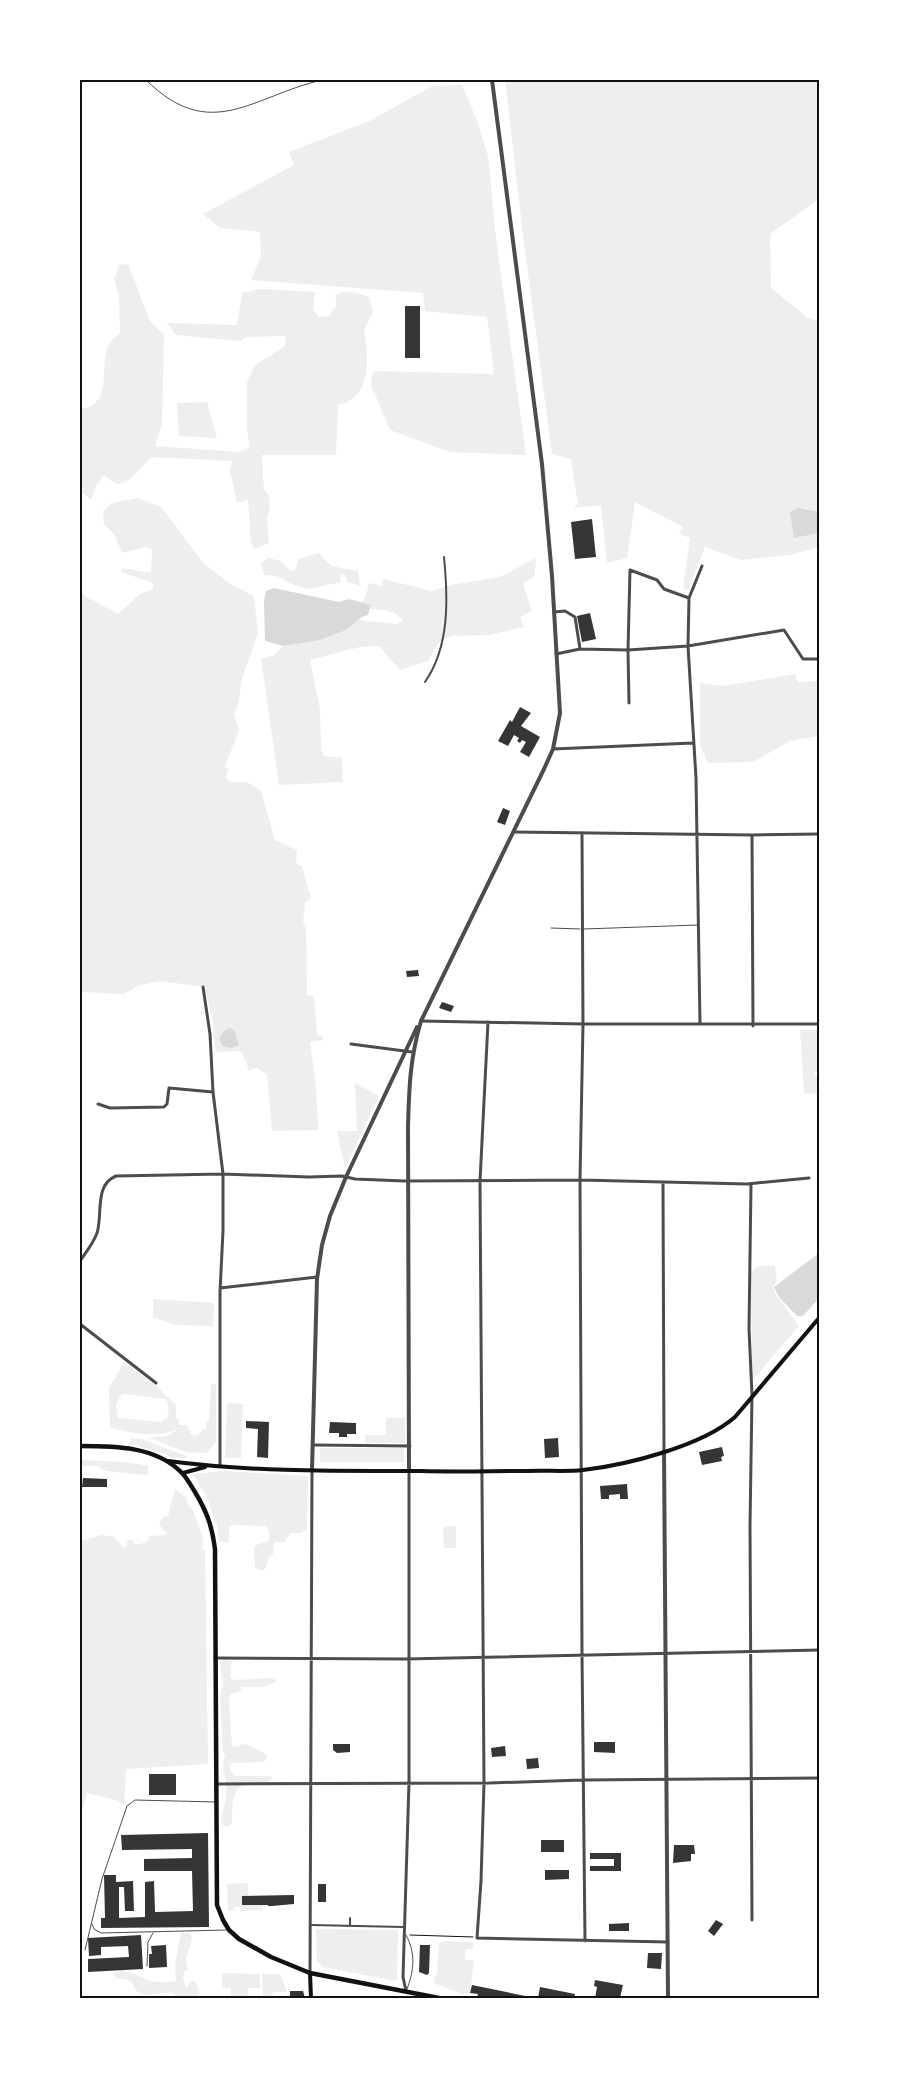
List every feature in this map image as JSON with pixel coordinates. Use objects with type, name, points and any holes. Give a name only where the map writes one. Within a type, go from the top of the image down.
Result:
[{"type":"main road","points":[[80,1446],[125,1448],[152,1454],[168,1461],[207,1466],[312,1470],[582,1470],[618,1464],[664,1451],[714,1433],[735,1417],[819,1318]]},
{"type":"main road","points":[[168,1461],[183,1474],[203,1505],[212,1524],[215,1550],[217,1905],[223,1920],[229,1930],[239,1939],[271,1957],[310,1973],[439,1998]]},
{"type":"main road","points":[[183,1474],[207,1466]]},
{"type":"main road","points":[[310,1973],[311,1998]]},
{"type":"street","points":[[310,1973],[312,1470],[317,1276],[322,1245],[330,1216],[346,1177],[553,749],[560,713],[552,576],[542,464],[492,80]]},
{"type":"street","points":[[426,682],[435,665],[444,636],[444,557]]},
{"type":"street","points":[[700,1024],[688,598],[702,566]]},
{"type":"street","points":[[629,703],[630,570],[657,580],[664,589],[688,598]]},
{"type":"street","points":[[554,612],[565,611],[575,617],[580,649]]},
{"type":"street","points":[[556,654],[580,649],[628,650],[688,646],[784,630],[803,659],[819,659]]},
{"type":"street","points":[[553,749],[693,743]]},
{"type":"street","points":[[514,832],[582,834],[819,834]]},
{"type":"street","points":[[582,834],[583,1024],[580,1180],[585,1941]]},
{"type":"street","points":[[752,835],[752,1026]]},
{"type":"street","points":[[203,987],[210,1034],[213,1092],[223,1174],[220,1288],[220,1466]]},
{"type":"street","points":[[420,1021],[752,1026],[819,1024]]},
{"type":"street","points":[[409,1073],[420,1021]]},
{"type":"street","points":[[488,1022],[480,1181],[484,1783],[477,1938],[668,1942]]},
{"type":"street","points":[[351,1044],[412,1052]]},
{"type":"street","points":[[399,1066],[406,1061],[409,1066],[408,1181],[411,1446],[409,1471],[409,1782],[406,1935],[403,1977],[406,1991]]},
{"type":"street","points":[[98,1104],[110,1108],[164,1107],[167,1104],[169,1088],[213,1092]]},
{"type":"street","points":[[80,1261],[93,1243],[97,1232],[102,1189],[106,1181],[116,1176],[223,1174],[346,1177],[408,1181],[580,1180],[751,1184],[810,1178]]},
{"type":"street","points":[[663,1182],[668,1998]]},
{"type":"street","points":[[751,1184],[749,1357],[752,1395],[750,1526],[752,1920]]},
{"type":"street","points":[[220,1288],[317,1276]]},
{"type":"street","points":[[80,1324],[156,1383]]},
{"type":"street","points":[[314,1445],[411,1446]]},
{"type":"street","points":[[216,1658],[408,1658],[819,1650]]},
{"type":"street","points":[[216,1784],[484,1783],[583,1780],[819,1778]]},
{"type":"street","points":[[350,1918],[350,1926]]},
{"type":"street","points":[[310,1925],[405,1927]]},
{"type":"lane","points":[[146,80],[154,88],[186,108],[214,112],[232,111],[302,85],[322,80]]},
{"type":"lane","points":[[551,928],[582,929],[698,925]]},
{"type":"lane","points":[[85,1950],[102,1879],[127,1806],[135,1800],[216,1802]]},
{"type":"lane","points":[[92,1923],[94,1929],[101,1933],[229,1930]]},
{"type":"lane","points":[[147,1966],[148,1942],[153,1932]]},
{"type":"lane","points":[[406,1935],[413,1955],[411,1978],[406,1991]]},
{"type":"path","points":[[406,1935],[477,1938]]},
{"type":"shaded area","points":[[505,80],[819,80],[819,199],[770,234],[771,288],[808,318],[819,321],[819,547],[790,555],[741,560],[705,547],[688,590],[683,589],[690,538],[679,534],[683,527],[635,502],[627,558],[607,563],[601,505],[573,508],[578,504],[571,459],[552,454]]},
{"type":"shaded area","points":[[462,85],[478,123],[488,156],[496,238],[526,455],[450,452],[390,430],[371,385],[373,371],[494,374],[487,317],[425,311],[423,293],[251,280],[261,257],[260,232],[220,228],[203,214],[294,165],[289,152],[370,121],[432,86]]},
{"type":"shaded area","points":[[128,264],[150,321],[164,335],[162,424],[155,446],[239,452],[250,447],[247,431],[247,382],[255,365],[285,346],[286,336],[246,337],[241,341],[176,335],[167,323],[237,325],[242,293],[261,289],[315,292],[313,309],[319,317],[329,316],[337,305],[335,295],[339,293],[352,292],[370,298],[373,312],[364,329],[367,351],[366,375],[357,394],[349,401],[338,405],[336,455],[262,455],[264,489],[269,496],[270,510],[267,516],[269,543],[254,549],[251,543],[248,500],[237,503],[230,471],[232,461],[154,457],[149,459],[129,480],[116,484],[104,475],[97,484],[91,500],[83,493],[80,472],[80,409],[91,406],[98,400],[102,392],[106,353],[110,343],[120,333],[119,296],[114,279],[119,265]]},
{"type":"shaded area","points":[[207,402],[217,438],[179,436],[177,403]]},
{"type":"shaded area","points":[[138,498],[162,508],[203,563],[232,585],[254,596],[258,633],[241,682],[239,702],[234,714],[239,731],[225,766],[229,770],[225,777],[230,782],[247,782],[261,791],[275,840],[297,850],[297,864],[302,866],[311,899],[305,902],[303,924],[306,925],[307,995],[314,996],[317,1035],[322,1036],[323,1040],[310,1042],[316,1086],[318,1130],[272,1131],[267,1074],[257,1068],[248,1071],[241,1051],[218,1052],[215,1050],[212,1015],[205,987],[160,981],[140,985],[124,994],[80,992],[80,593],[118,614],[140,594],[153,589],[153,583],[121,572],[122,568],[151,573],[152,550],[146,547],[122,553],[114,534],[104,524],[103,512],[111,503]]},
{"type":"shaded area","points":[[798,508],[819,512],[819,533],[794,538],[790,512]]},
{"type":"shaded area","points":[[319,553],[331,566],[358,571],[360,586],[347,582],[345,574],[340,575],[341,582],[309,589],[294,585],[276,576],[264,575],[261,563],[268,558],[281,561],[290,571],[295,570],[299,559]]},
{"type":"shaded area","points":[[536,558],[535,576],[523,583],[532,611],[520,617],[524,627],[489,635],[451,636],[439,642],[428,661],[400,670],[379,646],[360,647],[310,660],[320,709],[321,749],[324,756],[342,758],[343,782],[279,785],[261,659],[274,655],[283,646],[320,640],[346,630],[358,620],[397,624],[403,620],[393,612],[371,609],[371,605],[362,603],[369,583],[382,586],[383,579],[432,591],[451,585],[500,577]]},
{"type":"shaded area","points":[[274,588],[339,602],[349,599],[371,605],[368,615],[362,617],[346,630],[320,640],[283,646],[265,641],[264,600],[266,591]]},
{"type":"shaded area","points":[[795,674],[798,682],[819,681],[819,736],[790,741],[753,762],[708,763],[700,745],[700,683],[723,686]]},
{"type":"shaded area","points":[[229,1028],[234,1030],[239,1045],[231,1048],[222,1046],[219,1038]]},
{"type":"shaded area","points":[[800,1030],[819,1030],[819,1070],[813,1074],[819,1078],[819,1094],[804,1093]]},
{"type":"shaded area","points":[[355,1083],[379,1096],[345,1169],[337,1131],[357,1131]]},
{"type":"shaded area","points":[[819,1253],[819,1298],[803,1316],[797,1316],[779,1297],[774,1287]]},
{"type":"shaded area","points":[[760,1266],[775,1266],[777,1282],[773,1287],[776,1295],[799,1326],[752,1381],[751,1272]]},
{"type":"shaded area","points":[[153,1299],[214,1303],[213,1326],[175,1325],[153,1317]]},
{"type":"shaded area","points":[[124,1362],[155,1385],[176,1405],[176,1419],[179,1419],[179,1425],[187,1425],[191,1434],[195,1436],[201,1433],[202,1429],[206,1429],[206,1421],[209,1421],[211,1384],[216,1384],[216,1442],[207,1453],[185,1452],[148,1437],[168,1435],[176,1430],[162,1434],[140,1434],[110,1428],[109,1388]],"holes":[[[124,1394],[165,1399],[168,1405],[168,1413],[167,1418],[161,1422],[118,1418],[116,1405],[120,1396]]]},
{"type":"shaded area","points":[[227,1403],[243,1404],[241,1458],[225,1458]]},
{"type":"shaded area","points":[[386,1418],[405,1418],[405,1443],[365,1443],[365,1435],[386,1435]]},
{"type":"shaded area","points":[[130,1438],[141,1439],[187,1456],[187,1458],[172,1458],[163,1453],[129,1444]]},
{"type":"shaded area","points":[[320,1448],[404,1448],[404,1462],[320,1462]]},
{"type":"shaded area","points":[[80,1460],[125,1462],[149,1466],[147,1475],[106,1471],[96,1466],[80,1466]]},
{"type":"shaded area","points":[[224,1471],[308,1476],[307,1529],[301,1533],[290,1533],[285,1542],[274,1542],[273,1554],[269,1557],[266,1568],[262,1571],[255,1568],[254,1548],[258,1544],[268,1541],[269,1533],[266,1526],[234,1525],[229,1527],[229,1542],[219,1542],[217,1523],[215,1523],[208,1499],[193,1474]]},
{"type":"shaded area","points":[[175,1489],[187,1498],[188,1505],[193,1510],[203,1538],[202,1549],[205,1550],[208,1764],[126,1769],[124,1805],[120,1804],[119,1801],[87,1793],[80,1818],[80,1539],[82,1541],[101,1535],[114,1537],[125,1549],[128,1540],[133,1540],[136,1545],[147,1542],[150,1536],[166,1535],[167,1532],[162,1529],[159,1522],[168,1516]]},
{"type":"shaded area","points":[[456,1526],[456,1548],[444,1548],[443,1527]]},
{"type":"shaded area","points":[[225,1659],[232,1661],[230,1678],[235,1680],[275,1678],[276,1681],[264,1686],[241,1687],[241,1691],[231,1694],[229,1699],[232,1746],[249,1745],[267,1755],[266,1760],[262,1762],[233,1763],[230,1765],[230,1770],[234,1776],[270,1776],[272,1778],[270,1781],[252,1783],[238,1789],[234,1797],[232,1823],[228,1827],[223,1825],[221,1820],[226,1788],[223,1767],[225,1756],[223,1752],[220,1695],[223,1685],[220,1662]]},
{"type":"shaded area","points":[[248,1883],[248,1896],[242,1896],[242,1905],[263,1905],[263,1910],[240,1911],[240,1907],[234,1907],[234,1911],[228,1911],[227,1884]]},
{"type":"shaded area","points":[[316,1929],[398,1930],[397,1981],[323,1967],[317,1961]]},
{"type":"shaded area","points":[[181,1933],[190,1933],[192,1938],[186,1959],[188,1969],[184,1972],[183,1977],[186,1988],[192,1980],[196,1983],[200,1992],[198,1998],[177,1997],[173,1993],[144,1994],[137,1991],[129,1980],[116,1978],[113,1973],[121,1971],[155,1982],[176,1981],[175,1965]]},
{"type":"shaded area","points":[[444,1941],[473,1942],[473,1949],[465,1949],[465,1960],[474,1960],[470,1993],[461,1994],[434,1983],[435,1975],[437,1975],[439,1943]]},
{"type":"shaded area","points":[[222,1973],[260,1974],[260,1988],[248,1988],[248,1998],[231,1998],[231,1988],[222,1988]]},
{"type":"shaded area","points":[[262,1974],[280,1974],[287,1992],[273,1992],[272,1998],[263,1998]]},
{"type":"building","points":[[405,306],[420,306],[420,358],[405,358]]},
{"type":"building","points":[[592,519],[596,557],[575,559],[571,522]]},
{"type":"building","points":[[590,613],[596,639],[582,642],[577,616]]},
{"type":"building","points":[[520,707],[531,713],[521,726],[540,737],[529,757],[520,752],[526,742],[522,740],[520,743],[517,741],[519,738],[514,735],[508,746],[498,741]]},
{"type":"building","points":[[503,808],[510,811],[505,825],[497,822]]},
{"type":"building","points":[[418,970],[419,976],[407,977],[406,971]]},
{"type":"building","points":[[442,1002],[454,1006],[451,1012],[439,1008]]},
{"type":"building","points":[[246,1421],[269,1422],[268,1458],[257,1457],[258,1429],[246,1428]]},
{"type":"building","points":[[330,1422],[356,1423],[356,1434],[347,1434],[347,1437],[339,1437],[339,1433],[329,1433]]},
{"type":"building","points":[[558,1438],[559,1457],[545,1458],[544,1439]]},
{"type":"building","points":[[722,1447],[724,1456],[721,1457],[722,1461],[702,1465],[699,1452]]},
{"type":"building","points":[[83,1478],[107,1479],[107,1487],[82,1487]]},
{"type":"building","points":[[627,1484],[628,1499],[620,1499],[620,1494],[609,1495],[609,1499],[601,1499],[600,1486]]},
{"type":"building","points":[[594,1742],[615,1742],[615,1753],[594,1752]]},
{"type":"building","points":[[333,1744],[350,1744],[350,1752],[337,1753],[333,1750]]},
{"type":"building","points":[[505,1746],[506,1756],[492,1757],[491,1748]]},
{"type":"building","points":[[538,1758],[539,1768],[527,1769],[526,1759]]},
{"type":"building","points":[[149,1774],[176,1774],[176,1795],[149,1795]]},
{"type":"building","points":[[208,1833],[209,1927],[101,1928],[101,1918],[105,1918],[104,1875],[116,1875],[116,1882],[133,1881],[134,1911],[125,1911],[124,1887],[119,1887],[119,1918],[145,1917],[145,1882],[154,1881],[155,1912],[193,1911],[192,1871],[144,1871],[144,1859],[192,1858],[192,1849],[122,1850],[121,1835]]},
{"type":"building","points":[[541,1840],[564,1840],[564,1852],[541,1852]]},
{"type":"building","points":[[674,1845],[694,1845],[695,1854],[691,1854],[691,1861],[673,1863]]},
{"type":"building","points":[[590,1853],[621,1853],[621,1871],[590,1871],[590,1866],[614,1866],[614,1859],[590,1859]]},
{"type":"building","points":[[545,1870],[569,1870],[569,1879],[545,1880]]},
{"type":"building","points":[[318,1884],[326,1884],[326,1902],[318,1902]]},
{"type":"building","points":[[294,1895],[294,1904],[272,1906],[242,1905],[242,1896]]},
{"type":"building","points":[[716,1920],[723,1924],[714,1936],[708,1931]]},
{"type":"building","points":[[629,1923],[629,1931],[609,1931],[609,1924]]},
{"type":"building","points":[[141,1935],[143,1969],[88,1972],[88,1959],[129,1957],[128,1946],[101,1947],[101,1955],[89,1956],[88,1938]]},
{"type":"building","points":[[166,1945],[167,1967],[149,1968],[149,1954],[152,1954],[151,1946]]},
{"type":"building","points":[[420,1945],[430,1945],[429,1973],[427,1975],[419,1972]]},
{"type":"building","points":[[648,1953],[662,1953],[661,1969],[647,1968]]},
{"type":"building","points":[[595,1980],[623,1985],[620,1998],[595,1998],[597,1987],[594,1986]]},
{"type":"building","points":[[472,1985],[530,1998],[477,1997],[478,1994],[470,1993]]},
{"type":"building","points":[[540,1987],[575,1994],[574,1998],[538,1998]]},
{"type":"building","points":[[290,1991],[303,1991],[305,1998],[290,1998]]}]
